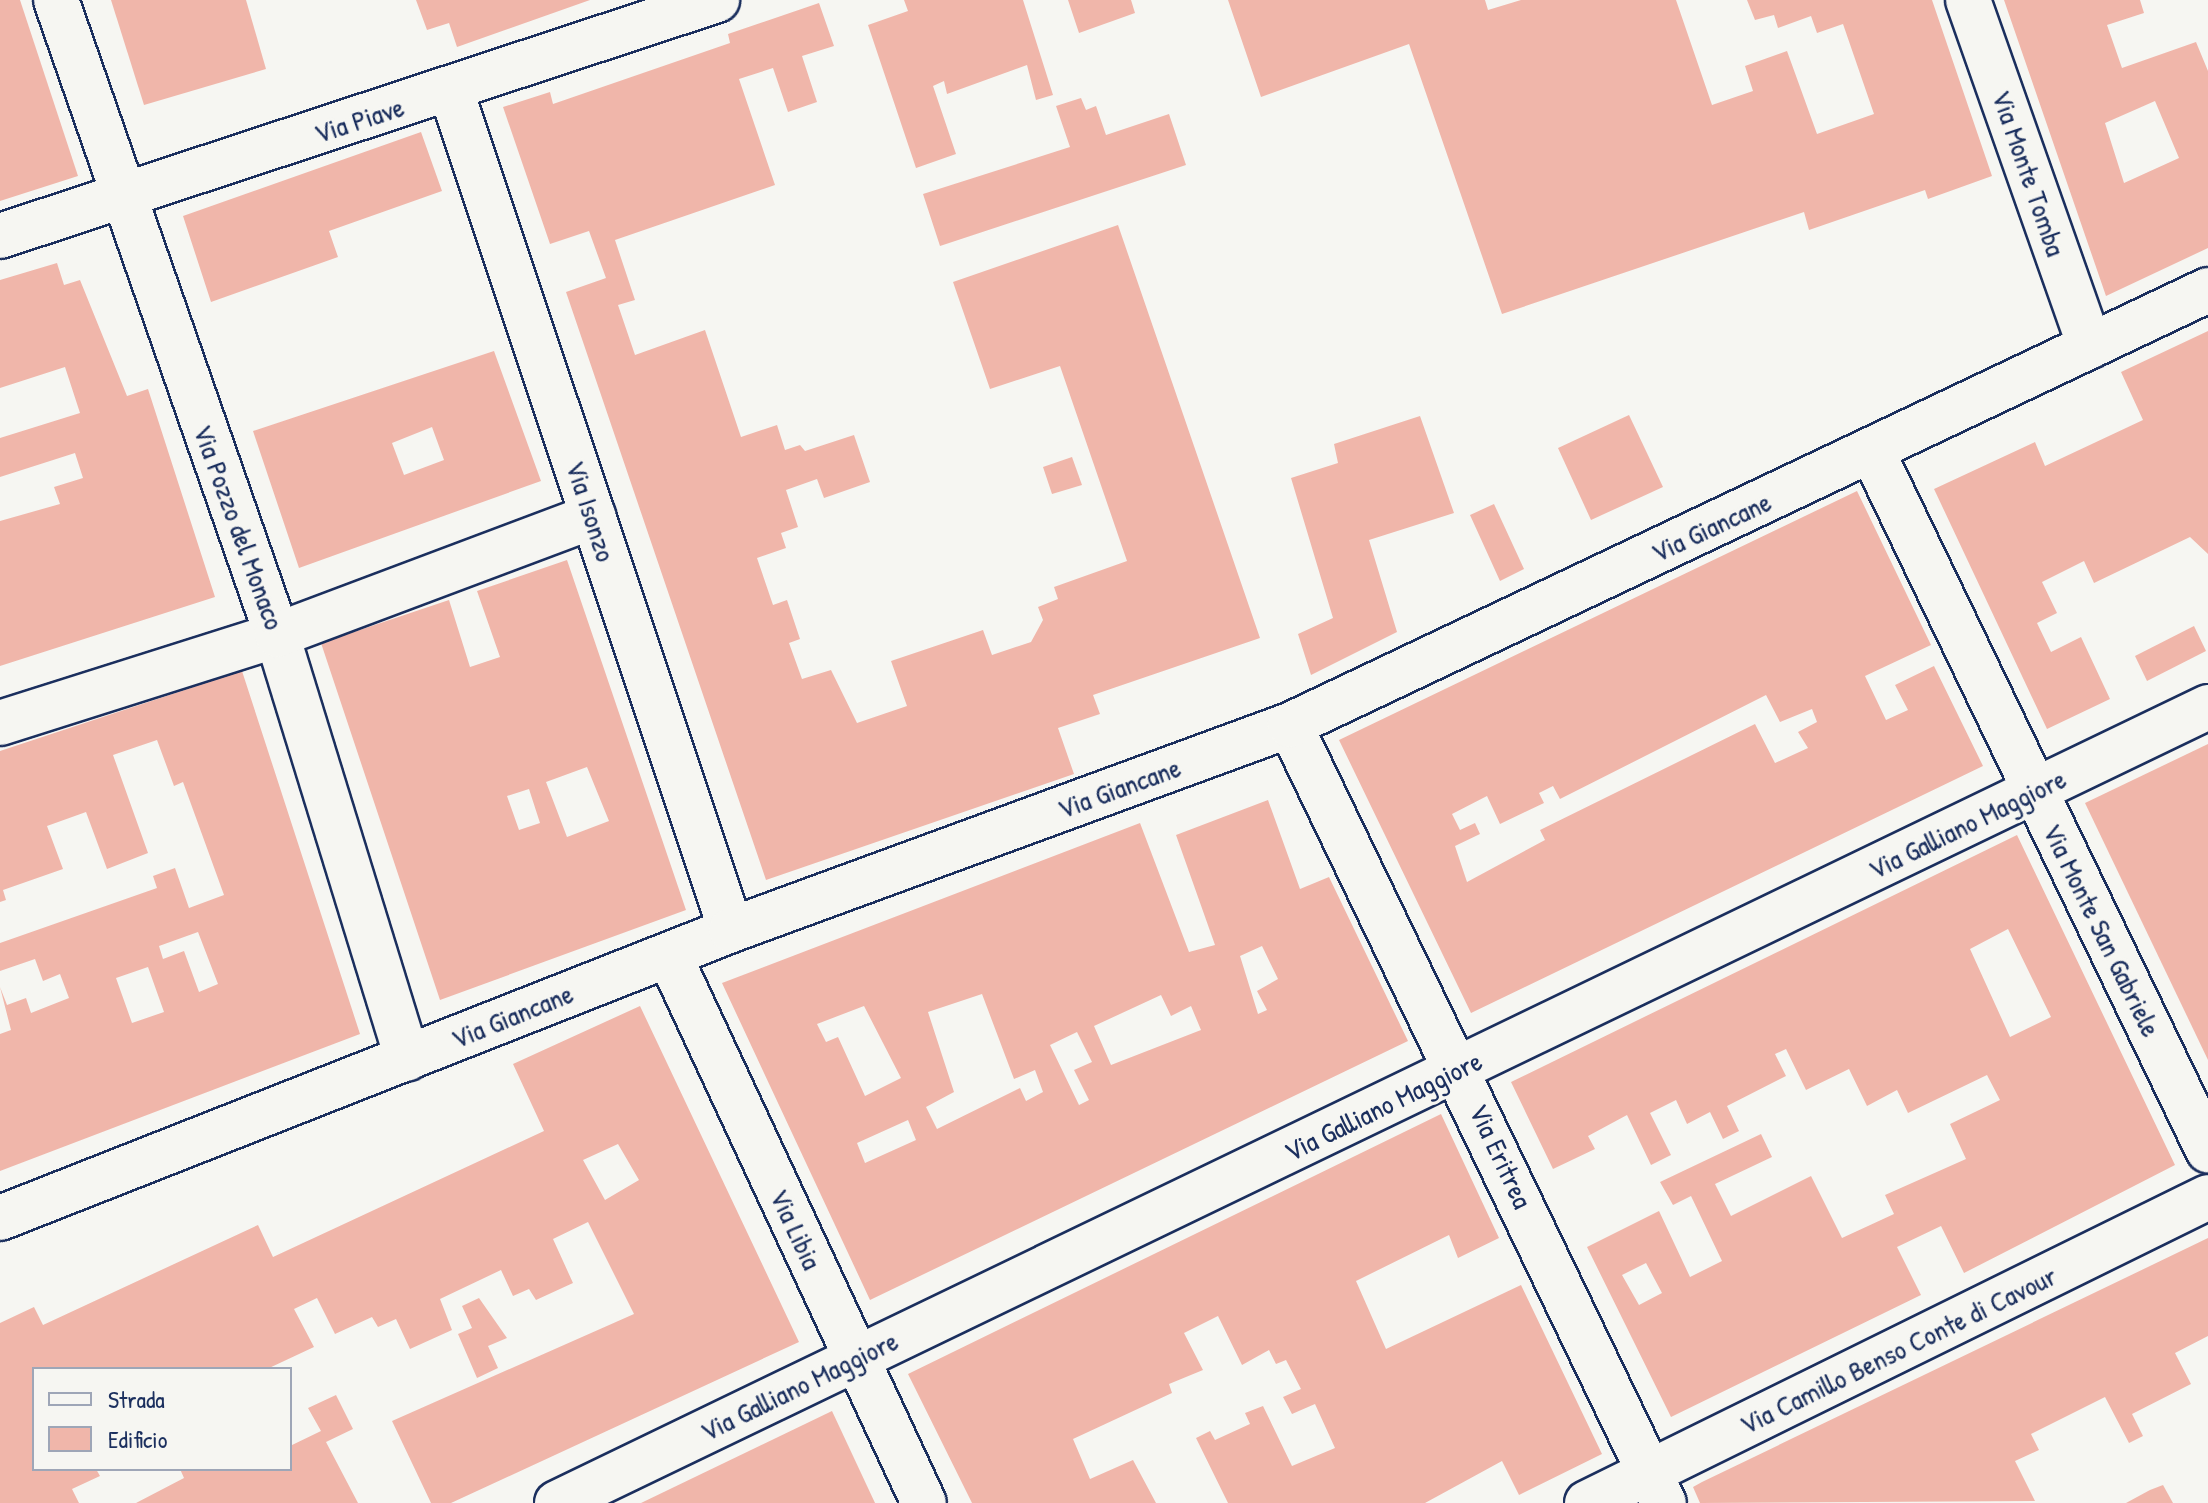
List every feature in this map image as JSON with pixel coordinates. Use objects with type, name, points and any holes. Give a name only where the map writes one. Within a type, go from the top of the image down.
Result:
[{"type":"street","name":"Via Pozzo del Monaco","points":[[56,0],[121,197],[277,635],[407,1058]]},
{"type":"street","name":"Via Piave","points":[[0,236],[451,91],[717,0]]},
{"type":"street","name":"Via Monte Tomba","points":[[1968,0],[2090,346]]},
{"type":"street","name":"Via Isonzo","points":[[451,91],[731,930]]},
{"type":"street","name":"Via Giancane","points":[[0,1218],[731,930],[1290,725],[2208,290]]},
{"type":"street","name":"Via Monte San Gabriele","points":[[1872,451],[2208,1150]]},
{"type":"street","points":[[0,723],[277,635],[593,516]]},
{"type":"street","name":"Via Galliano Maggiore","points":[[557,1503],[2208,707]]},
{"type":"street","name":"Via Eritrea","points":[[1290,725],[1460,1069],[1657,1488]]},
{"type":"street","name":"Via Libia","points":[[669,955],[924,1503]]},
{"type":"street","name":"Via Camillo Benso Conte di Cavour","points":[[1587,1503],[1657,1488],[2208,1197]]},
{"type":"building","points":[[0,0],[20,0],[78,176],[0,201]]},
{"type":"building","points":[[111,0],[246,0],[266,69],[144,105]]},
{"type":"building","points":[[416,0],[590,0],[457,47],[449,23],[427,30]]},
{"type":"building","points":[[904,0],[1023,0],[1053,95],[1036,100],[1027,65],[947,94],[944,81],[933,86],[956,154],[916,168],[868,25],[908,11]]},
{"type":"building","points":[[1068,0],[1131,0],[1135,13],[1079,33]]},
{"type":"building","points":[[1228,0],[1485,0],[1488,10],[1521,0],[1676,0],[1712,105],[1753,91],[1745,66],[1787,51],[1817,134],[1874,114],[1843,24],[1817,33],[1811,16],[1778,28],[1774,15],[1755,20],[1747,0],[1932,0],[1992,176],[1928,199],[1925,190],[1809,230],[1804,212],[1502,314],[1409,44],[1261,97]]},
{"type":"building","points":[[2004,0],[2140,0],[2144,13],[2107,25],[2122,68],[2196,42],[2208,71],[2208,248],[2106,296]],"holes":[[[2155,101],[2179,158],[2124,183],[2105,123]]]},
{"type":"building","points":[[819,3],[834,46],[802,56],[817,102],[788,112],[773,68],[739,79],[775,185],[615,240],[635,300],[618,305],[635,355],[705,330],[741,437],[777,425],[785,450],[800,445],[805,451],[854,435],[870,482],[824,498],[817,479],[786,490],[798,527],[781,533],[786,548],[757,558],[773,605],[787,600],[800,639],[789,643],[802,679],[831,670],[857,723],[907,706],[891,661],[983,630],[992,655],[1031,642],[1043,620],[1038,607],[1058,599],[1054,587],[1127,561],[1060,366],[990,389],[953,282],[1118,225],[1260,638],[1093,695],[1100,714],[1058,728],[1074,774],[766,880],[566,292],[606,278],[589,231],[550,244],[503,107],[550,92],[553,104],[730,43],[728,34]]},
{"type":"building","points":[[1081,98],[1086,110],[1096,106],[1106,135],[1169,114],[1186,165],[940,246],[923,194],[1070,147],[1056,106]]},
{"type":"building","points":[[421,132],[442,191],[329,231],[338,257],[211,302],[183,216]]},
{"type":"building","points":[[57,263],[64,285],[80,280],[127,396],[148,389],[215,597],[0,666],[0,521],[60,504],[54,487],[83,478],[75,453],[0,477],[0,438],[80,413],[65,367],[0,388],[0,280]]},
{"type":"building","points":[[2208,331],[2208,554],[2190,537],[2094,583],[2084,561],[2042,582],[2057,613],[2037,623],[2051,652],[2081,637],[2110,699],[2047,729],[1934,489],[2035,442],[2045,466],[2143,420],[2121,372]]},
{"type":"building","points":[[494,351],[541,481],[299,568],[253,431]],"holes":[[[432,427],[444,460],[404,475],[392,443]]]},
{"type":"building","points":[[1629,415],[1663,487],[1591,520],[1558,448]]},
{"type":"building","points":[[1420,416],[1454,513],[1369,540],[1397,632],[1311,675],[1298,634],[1333,618],[1291,478],[1338,463],[1334,444]]},
{"type":"building","points":[[1072,457],[1082,485],[1052,494],[1043,467]]},
{"type":"building","points":[[1857,491],[1931,645],[1865,676],[1886,720],[1908,710],[1895,685],[1934,666],[1983,766],[1471,1013],[1339,740]],"holes":[[[1766,695],[1780,722],[1812,709],[1817,722],[1798,732],[1808,748],[1775,763],[1755,724],[1540,830],[1545,840],[1467,882],[1455,846],[1480,834],[1475,823],[1460,830],[1452,814],[1487,796],[1500,824],[1544,803],[1539,793],[1553,786],[1560,799]]]},
{"type":"building","points":[[1494,504],[1524,569],[1500,581],[1470,515]]},
{"type":"building","points":[[567,560],[686,910],[440,1000],[321,643],[449,600],[470,667],[500,657],[477,591]],"holes":[[[587,767],[609,821],[567,837],[546,782]],[[529,789],[540,823],[519,830],[507,796]]]},
{"type":"building","points":[[2194,626],[2206,651],[2147,681],[2135,656]]},
{"type":"building","points":[[242,671],[360,1034],[0,1171],[0,1034],[11,1030],[0,987],[7,1005],[26,998],[31,1013],[69,998],[60,974],[43,981],[35,959],[0,971],[0,943],[157,888],[153,876],[175,868],[189,908],[224,895],[183,782],[174,786],[157,740],[113,755],[148,853],[107,869],[86,812],[47,826],[63,869],[3,890],[6,900],[0,902],[0,751]],"holes":[[[198,932],[218,984],[199,992],[184,951],[163,959],[159,946]],[[148,967],[164,1012],[132,1023],[116,978]]]},
{"type":"building","points":[[2208,744],[2208,1060],[2085,803]]},
{"type":"building","points":[[1268,800],[1300,889],[1329,877],[1408,1041],[870,1300],[722,983],[1140,823],[1189,952],[1215,945],[1176,835]],"holes":[[[1262,946],[1278,979],[1257,991],[1267,1010],[1258,1014],[1240,956]],[[982,994],[1014,1079],[1035,1070],[1043,1092],[1026,1101],[1020,1088],[937,1129],[926,1107],[954,1092],[928,1012]],[[1161,995],[1171,1016],[1191,1006],[1201,1030],[1111,1065],[1094,1026]],[[864,1006],[901,1078],[865,1096],[838,1037],[826,1042],[817,1024]],[[1077,1032],[1092,1062],[1074,1070],[1089,1100],[1079,1105],[1050,1045]],[[908,1120],[916,1140],[865,1163],[857,1143]]]},
{"type":"building","points":[[2017,835],[2175,1165],[1964,1273],[1941,1226],[1897,1247],[1921,1295],[1671,1417],[1587,1247],[1659,1211],[1690,1277],[1722,1261],[1691,1196],[1673,1205],[1660,1182],[1761,1134],[1772,1157],[1715,1184],[1731,1216],[1811,1176],[1842,1238],[1894,1214],[1885,1195],[1966,1159],[1950,1124],[2000,1100],[1987,1075],[1908,1113],[1897,1090],[1867,1106],[1849,1069],[1806,1090],[1786,1049],[1775,1054],[1786,1076],[1727,1106],[1739,1131],[1723,1139],[1710,1112],[1687,1124],[1676,1100],[1650,1113],[1671,1155],[1651,1165],[1627,1115],[1588,1136],[1595,1149],[1553,1169],[1511,1082]],"holes":[[[2008,929],[2051,1017],[2010,1037],[1970,949]],[[1646,1263],[1662,1293],[1639,1305],[1622,1275]]]},
{"type":"building","points":[[640,1006],[799,1342],[451,1503],[431,1503],[392,1421],[634,1314],[588,1222],[553,1239],[573,1283],[536,1300],[529,1289],[513,1296],[501,1270],[440,1299],[452,1330],[410,1349],[396,1319],[378,1327],[372,1317],[335,1334],[317,1298],[294,1309],[314,1347],[271,1367],[32,1367],[32,1471],[97,1471],[100,1476],[72,1489],[79,1503],[0,1503],[0,1323],[34,1307],[43,1325],[258,1225],[273,1257],[544,1131],[513,1064]],"holes":[[[618,1144],[639,1180],[605,1200],[583,1160]]]},
{"type":"building","points":[[1441,1114],[1499,1238],[1458,1258],[1449,1235],[1356,1281],[1386,1349],[1521,1285],[1602,1454],[1519,1495],[1502,1461],[1425,1503],[1228,1503],[1196,1438],[1210,1431],[1215,1440],[1250,1424],[1245,1413],[1263,1406],[1292,1466],[1335,1448],[1315,1404],[1292,1414],[1283,1397],[1301,1389],[1286,1360],[1276,1364],[1269,1350],[1242,1365],[1218,1316],[1184,1333],[1203,1370],[1169,1384],[1172,1393],[1073,1439],[1090,1479],[1133,1460],[1156,1503],[972,1503],[908,1374]]},
{"type":"building","points":[[2208,1238],[2208,1336],[2175,1353],[2191,1384],[2132,1414],[2143,1436],[2129,1443],[2105,1397],[2031,1434],[2039,1450],[2015,1461],[2035,1501],[1700,1503],[1693,1487],[1702,1482]]},
{"type":"building","points":[[479,1298],[507,1338],[488,1346],[498,1368],[477,1378],[458,1334],[472,1328],[462,1306]]},
{"type":"building","points":[[336,1395],[353,1429],[326,1442],[358,1503],[136,1503],[184,1478],[181,1471],[292,1471],[292,1445],[321,1431],[308,1408]]},
{"type":"building","points":[[832,1411],[875,1503],[641,1503]]},
{"type":"building","points":[[2163,1485],[2173,1503],[2126,1503],[2150,1490]]}]
